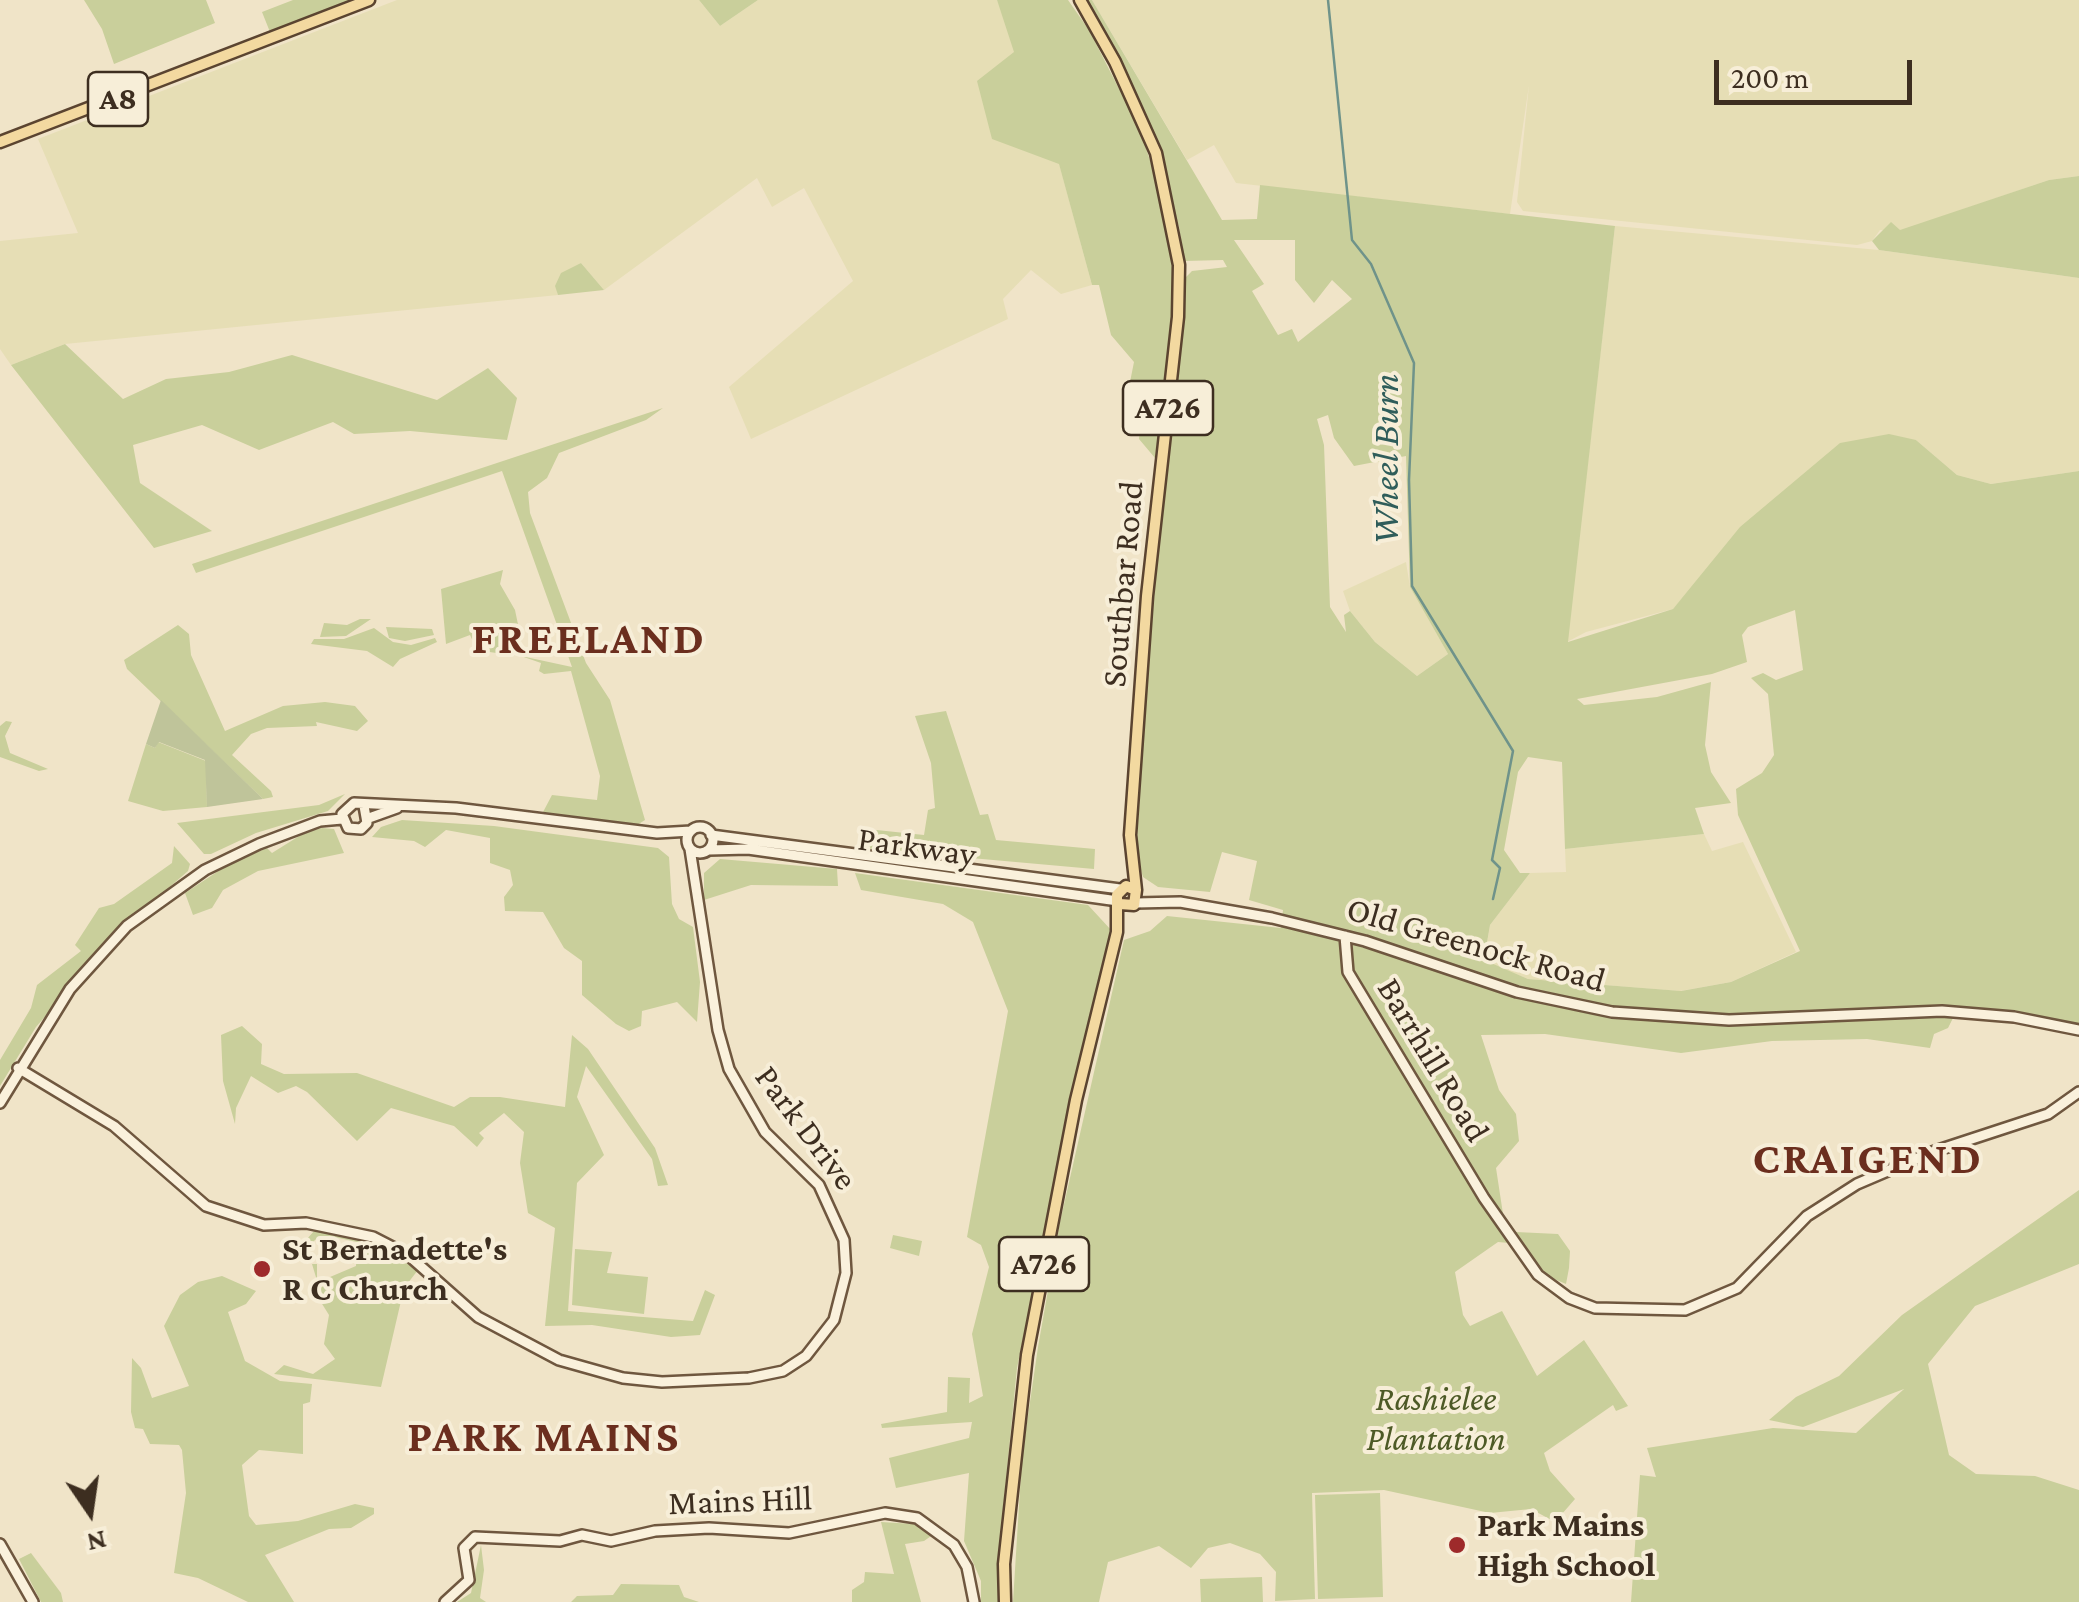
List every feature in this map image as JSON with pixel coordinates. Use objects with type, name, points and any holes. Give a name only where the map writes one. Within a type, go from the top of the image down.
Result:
[{"type":"main road","name":"A8","points":[[0,142],[369,0]]},
{"type":"main road","name":"Southbar Road","points":[[1080,0],[1115,62],[1156,154],[1180,265],[1178,318],[1147,596],[1130,836],[1120,895]]},
{"type":"main road","name":"Southbar Road","points":[[1130,836],[1136,897]]},
{"type":"main road","points":[[1120,895],[1136,897]]},
{"type":"main road","points":[[1120,895],[1136,897]]},
{"type":"main road","name":"A726","points":[[1005,1602],[1004,1564],[1027,1356],[1076,1100],[1118,932],[1120,895]]},
{"type":"main road","name":"A726","points":[[1118,932],[1136,897]]},
{"type":"street","points":[[342,818],[350,804],[415,806],[657,833],[691,832]]},
{"type":"street","points":[[364,806],[369,818]]},
{"type":"street","points":[[342,818],[348,828],[356,830],[369,818],[415,806]]},
{"type":"street","points":[[0,1104],[18,1068],[70,989],[127,926],[205,870],[274,838],[320,821],[342,818]]},
{"type":"street","name":"Parkway","points":[[691,832],[702,828],[712,834],[1120,895]]},
{"type":"street","name":"Park Drive","points":[[18,1068],[114,1126],[181,1187],[221,1214],[257,1223],[339,1227],[373,1237],[408,1256],[466,1307],[503,1333],[584,1369],[623,1378],[708,1382],[766,1376],[806,1356],[827,1333],[842,1298],[844,1240],[819,1185],[775,1144],[735,1085],[718,1030],[694,878],[691,832]]},
{"type":"street","points":[[657,833],[690,848]]},
{"type":"street","points":[[694,878],[712,834]]},
{"type":"street","name":"Parkway","points":[[690,848],[740,848],[858,867],[1120,895]]},
{"type":"street","name":"Old Greenock Road","points":[[1136,897],[1230,910],[1345,936],[1492,985],[1612,1012],[1729,1020],[1942,1012],[2014,1017],[2079,1030]]},
{"type":"street","name":"Barrhill Road","points":[[1345,936],[1348,972],[1491,1208],[1538,1275],[1569,1298],[1595,1308],[1631,1312],[1685,1310],[1737,1288],[1807,1216],[1857,1184],[1932,1152],[2048,1114],[2079,1092]]},
{"type":"street","name":"Mains Hill","points":[[445,1602],[469,1580],[464,1548],[475,1537],[550,1541],[582,1535],[611,1542],[654,1530],[709,1528],[790,1533],[874,1514],[917,1518],[954,1545],[967,1567],[974,1602]]},
{"type":"street","points":[[0,1544],[33,1602]]},
{"type":"shaded area","points":[[397,0],[699,0],[720,26],[758,0],[997,0],[1059,163],[1092,285],[1061,294],[1031,270],[1003,299],[1008,319],[751,439],[729,387],[853,281],[804,188],[772,207],[757,178],[604,290],[581,263],[556,286],[558,295],[65,344],[11,365],[0,349],[0,241],[78,233],[38,139]]},
{"type":"shaded area","points":[[1092,0],[2079,0],[2079,176],[2049,180],[1900,231],[1880,230],[1872,241],[1857,245],[1523,211],[1517,202],[1529,85],[1510,214],[1236,183],[1214,145],[1187,160]]},
{"type":"shaded area","points":[[1615,226],[1879,250],[2079,278],[2079,471],[1991,484],[1957,475],[1916,440],[1693,587],[1673,609],[1586,632],[1567,642]]},
{"type":"shaded area","points":[[1406,562],[1410,587],[1448,654],[1417,676],[1375,642],[1350,611],[1343,591]]},
{"type":"shaded area","points":[[1704,834],[1712,851],[1743,842],[1796,952],[1731,982],[1680,991],[1528,979],[1484,961],[1490,925],[1530,873],[1566,872],[1565,849]]},
{"type":"green space","points":[[84,0],[206,0],[215,23],[114,64],[102,29]]},
{"type":"green space","points":[[293,0],[352,0],[270,32],[262,12]]},
{"type":"green space","points":[[699,0],[758,0],[720,26]]},
{"type":"green space","points":[[997,0],[1068,0],[1089,30],[1140,130],[1166,209],[1173,268],[1172,333],[1155,458],[1139,439],[1140,428],[1127,397],[1134,362],[1111,335],[1099,285],[1092,285],[1059,164],[992,139],[977,81],[1014,52]]},
{"type":"green space","name":"Rashielee Plantation","points":[[1086,0],[1092,0],[1222,220],[1257,219],[1260,185],[1615,226],[1568,642],[1673,609],[1740,527],[1840,443],[1889,434],[1916,440],[1957,475],[1991,484],[2079,471],[2079,1028],[1955,1014],[1948,1028],[1934,1034],[1930,1048],[1867,1039],[1772,1041],[1681,1053],[1545,1034],[1481,1035],[1499,1090],[1516,1114],[1519,1141],[1496,1168],[1503,1214],[1516,1232],[1558,1234],[1570,1251],[1569,1268],[1566,1284],[1542,1274],[1520,1244],[1498,1242],[1455,1272],[1463,1315],[1470,1326],[1502,1311],[1537,1376],[1584,1340],[1628,1406],[1616,1411],[1613,1405],[1544,1453],[1550,1471],[1575,1499],[1555,1522],[1531,1509],[1490,1513],[1384,1490],[1312,1493],[1315,1599],[1275,1601],[1276,1572],[1260,1554],[1230,1543],[1208,1548],[1191,1568],[1159,1546],[1108,1562],[1099,1602],[1013,1602],[1022,1457],[1038,1347],[1060,1222],[1124,940],[1150,931],[1167,916],[1281,928],[1283,910],[1249,900],[1257,861],[1222,852],[1210,892],[1158,887],[1143,877],[1136,855],[1151,618],[1183,321],[1183,280],[1192,271],[1227,267],[1223,260],[1184,261],[1179,227],[1148,126]],"holes":[[[1234,240],[1295,240],[1295,280],[1314,303],[1332,280],[1352,299],[1298,342],[1292,329],[1278,335],[1252,291],[1264,284]],[[1328,415],[1334,438],[1354,466],[1406,456],[1410,587],[1448,654],[1417,676],[1375,642],[1350,611],[1344,615],[1346,632],[1330,607],[1324,445],[1317,419]],[[1795,610],[1803,670],[1776,680],[1763,673],[1751,678],[1768,694],[1774,755],[1762,773],[1736,789],[1738,815],[1800,951],[1731,982],[1681,991],[1528,979],[1484,960],[1490,925],[1530,873],[1520,873],[1504,850],[1518,772],[1528,757],[1562,762],[1565,849],[1704,834],[1695,808],[1731,803],[1711,772],[1705,745],[1711,682],[1657,697],[1584,705],[1577,699],[1712,674],[1747,662],[1742,635],[1748,627]]]},
{"type":"green space","points":[[2079,176],[2079,278],[1879,250],[1872,241],[1891,222],[1900,230],[2049,180]]},
{"type":"green space","points":[[581,263],[604,290],[558,295],[555,286],[561,273]]},
{"type":"green space","points":[[65,344],[123,399],[166,379],[229,372],[292,355],[437,400],[488,368],[517,398],[507,440],[410,431],[354,434],[333,422],[259,450],[202,425],[133,445],[140,483],[212,531],[154,548],[11,365]]},
{"type":"green space","points":[[663,408],[646,420],[559,453],[547,478],[528,492],[530,513],[586,663],[610,700],[645,820],[637,825],[542,814],[552,795],[597,800],[600,776],[571,671],[544,674],[539,671],[541,663],[521,656],[572,667],[502,471],[196,573],[192,564]]},
{"type":"green space","points":[[503,570],[500,584],[515,610],[520,634],[509,655],[477,650],[470,635],[446,644],[441,589]]},
{"type":"green space","points":[[371,619],[346,636],[320,637],[324,623],[347,625]]},
{"type":"green space","points":[[178,625],[189,634],[191,655],[225,731],[283,706],[325,702],[355,706],[368,721],[357,731],[316,722],[317,726],[267,728],[251,734],[232,755],[271,791],[273,797],[263,799],[127,669],[124,660]]},
{"type":"green space","points":[[386,627],[432,629],[434,635],[405,641],[389,638]]},
{"type":"green space","points":[[374,628],[393,642],[411,645],[435,638],[437,642],[400,659],[393,667],[367,651],[311,644],[314,639],[344,639]]},
{"type":"green space","points":[[161,700],[263,799],[207,807],[205,760],[159,742],[155,748],[146,744]]},
{"type":"green space","points":[[946,711],[980,815],[988,814],[996,840],[1095,849],[1094,869],[870,849],[867,829],[924,835],[928,810],[935,808],[931,763],[915,716]]},
{"type":"green space","points":[[12,722],[5,736],[10,753],[48,769],[39,771],[0,757],[0,726]]},
{"type":"green space","points":[[158,742],[206,761],[207,807],[163,811],[128,801],[146,744],[155,748]]},
{"type":"green space","points":[[345,794],[328,811],[256,833],[211,854],[204,854],[177,823],[319,805]]},
{"type":"green space","points":[[402,820],[494,826],[658,848],[669,857],[672,904],[679,919],[693,927],[700,982],[697,1022],[677,1002],[642,1011],[641,1026],[629,1031],[616,1024],[582,995],[582,961],[564,948],[543,912],[505,911],[504,897],[513,885],[510,870],[490,863],[490,838],[446,830],[425,847],[414,841],[372,837],[381,827]]},
{"type":"green space","points":[[334,829],[344,853],[258,871],[223,890],[212,908],[193,915],[185,893],[226,866],[267,848],[272,853],[304,833]]},
{"type":"green space","points":[[174,846],[190,864],[188,871],[117,933],[36,1027],[0,1086],[0,1060],[31,1008],[37,985],[81,951],[75,945],[99,908],[114,904],[172,863]]},
{"type":"green space","points":[[720,859],[837,869],[838,886],[751,885],[704,900],[704,873]]},
{"type":"green space","points":[[855,873],[1088,905],[1112,931],[1083,1046],[1017,1368],[1001,1530],[1002,1602],[981,1602],[981,1581],[964,1541],[969,1473],[896,1488],[889,1458],[969,1438],[972,1422],[882,1428],[881,1424],[947,1412],[948,1377],[970,1378],[969,1403],[983,1396],[972,1334],[989,1267],[981,1245],[967,1237],[1008,1011],[973,922],[943,904],[861,890]]},
{"type":"green space","points":[[242,1026],[262,1044],[261,1064],[284,1074],[357,1073],[454,1107],[470,1097],[500,1097],[565,1107],[572,1035],[588,1049],[655,1148],[668,1185],[658,1186],[652,1159],[586,1066],[577,1097],[604,1155],[577,1183],[568,1311],[693,1321],[705,1290],[715,1295],[700,1335],[671,1337],[592,1325],[545,1326],[555,1228],[528,1213],[520,1163],[524,1132],[504,1113],[479,1133],[484,1138],[477,1147],[454,1126],[391,1108],[357,1141],[307,1092],[296,1086],[278,1093],[251,1076],[236,1108],[235,1124],[223,1081],[221,1035]]},
{"type":"green space","points":[[2079,1190],[2079,1264],[1975,1306],[1928,1364],[1949,1455],[1976,1474],[2035,1476],[2079,1490],[2079,1602],[1631,1602],[1640,1475],[1656,1477],[1647,1448],[1773,1428],[1856,1433],[1904,1389],[1803,1427],[1769,1420],[1796,1397],[1839,1376],[1902,1315]]},
{"type":"green space","points":[[315,1230],[367,1241],[418,1270],[404,1288],[381,1387],[274,1374],[284,1365],[313,1374],[335,1359],[324,1344],[329,1315],[314,1291],[318,1284],[312,1264],[317,1264],[317,1277],[330,1277],[356,1266],[357,1242],[330,1236],[324,1243],[317,1238],[312,1243],[306,1240]]},
{"type":"green space","points":[[893,1235],[922,1241],[919,1256],[890,1248]]},
{"type":"green space","points":[[575,1249],[612,1252],[607,1273],[648,1277],[644,1314],[572,1305]]},
{"type":"green space","points":[[222,1276],[256,1291],[246,1304],[228,1312],[245,1361],[280,1381],[312,1384],[310,1402],[303,1404],[303,1454],[259,1450],[242,1465],[249,1516],[256,1525],[298,1521],[355,1504],[374,1508],[374,1514],[351,1528],[329,1529],[265,1555],[294,1602],[248,1602],[198,1578],[174,1573],[186,1493],[182,1450],[179,1445],[150,1444],[143,1429],[135,1428],[131,1412],[132,1358],[141,1368],[152,1398],[189,1386],[164,1326],[180,1295],[198,1282]]},
{"type":"green space","points":[[1380,1493],[1383,1597],[1318,1599],[1315,1495]]},
{"type":"green space","points":[[881,1522],[914,1524],[934,1534],[924,1541],[905,1544],[921,1602],[852,1602],[852,1590],[864,1582],[865,1572],[894,1574]]},
{"type":"green space","points":[[481,1545],[484,1570],[480,1598],[486,1602],[457,1602],[471,1593]]},
{"type":"green space","points":[[31,1553],[61,1593],[63,1602],[41,1602],[19,1559]]},
{"type":"green space","points":[[1262,1577],[1263,1602],[1201,1602],[1200,1579]]},
{"type":"green space","points":[[621,1584],[679,1585],[684,1597],[699,1602],[571,1602],[577,1596],[613,1595]]},
{"type":"waterway","name":"Wheel Burn","points":[[1328,0],[1352,240],[1371,264],[1414,363],[1409,480],[1412,586],[1513,751],[1492,860],[1500,868],[1493,899]]},
{"type":"place","name":"St Bernadette's R C Church","points":[[262,1269]]},
{"type":"place","name":"Park Mains High School","points":[[1457,1545]]},
{"type":"district","name":"FREELAND","points":[[589,639]]},
{"type":"district","name":"CRAIGEND","points":[[1868,1159]]},
{"type":"district","name":"PARK MAINS","points":[[544,1437]]}]
